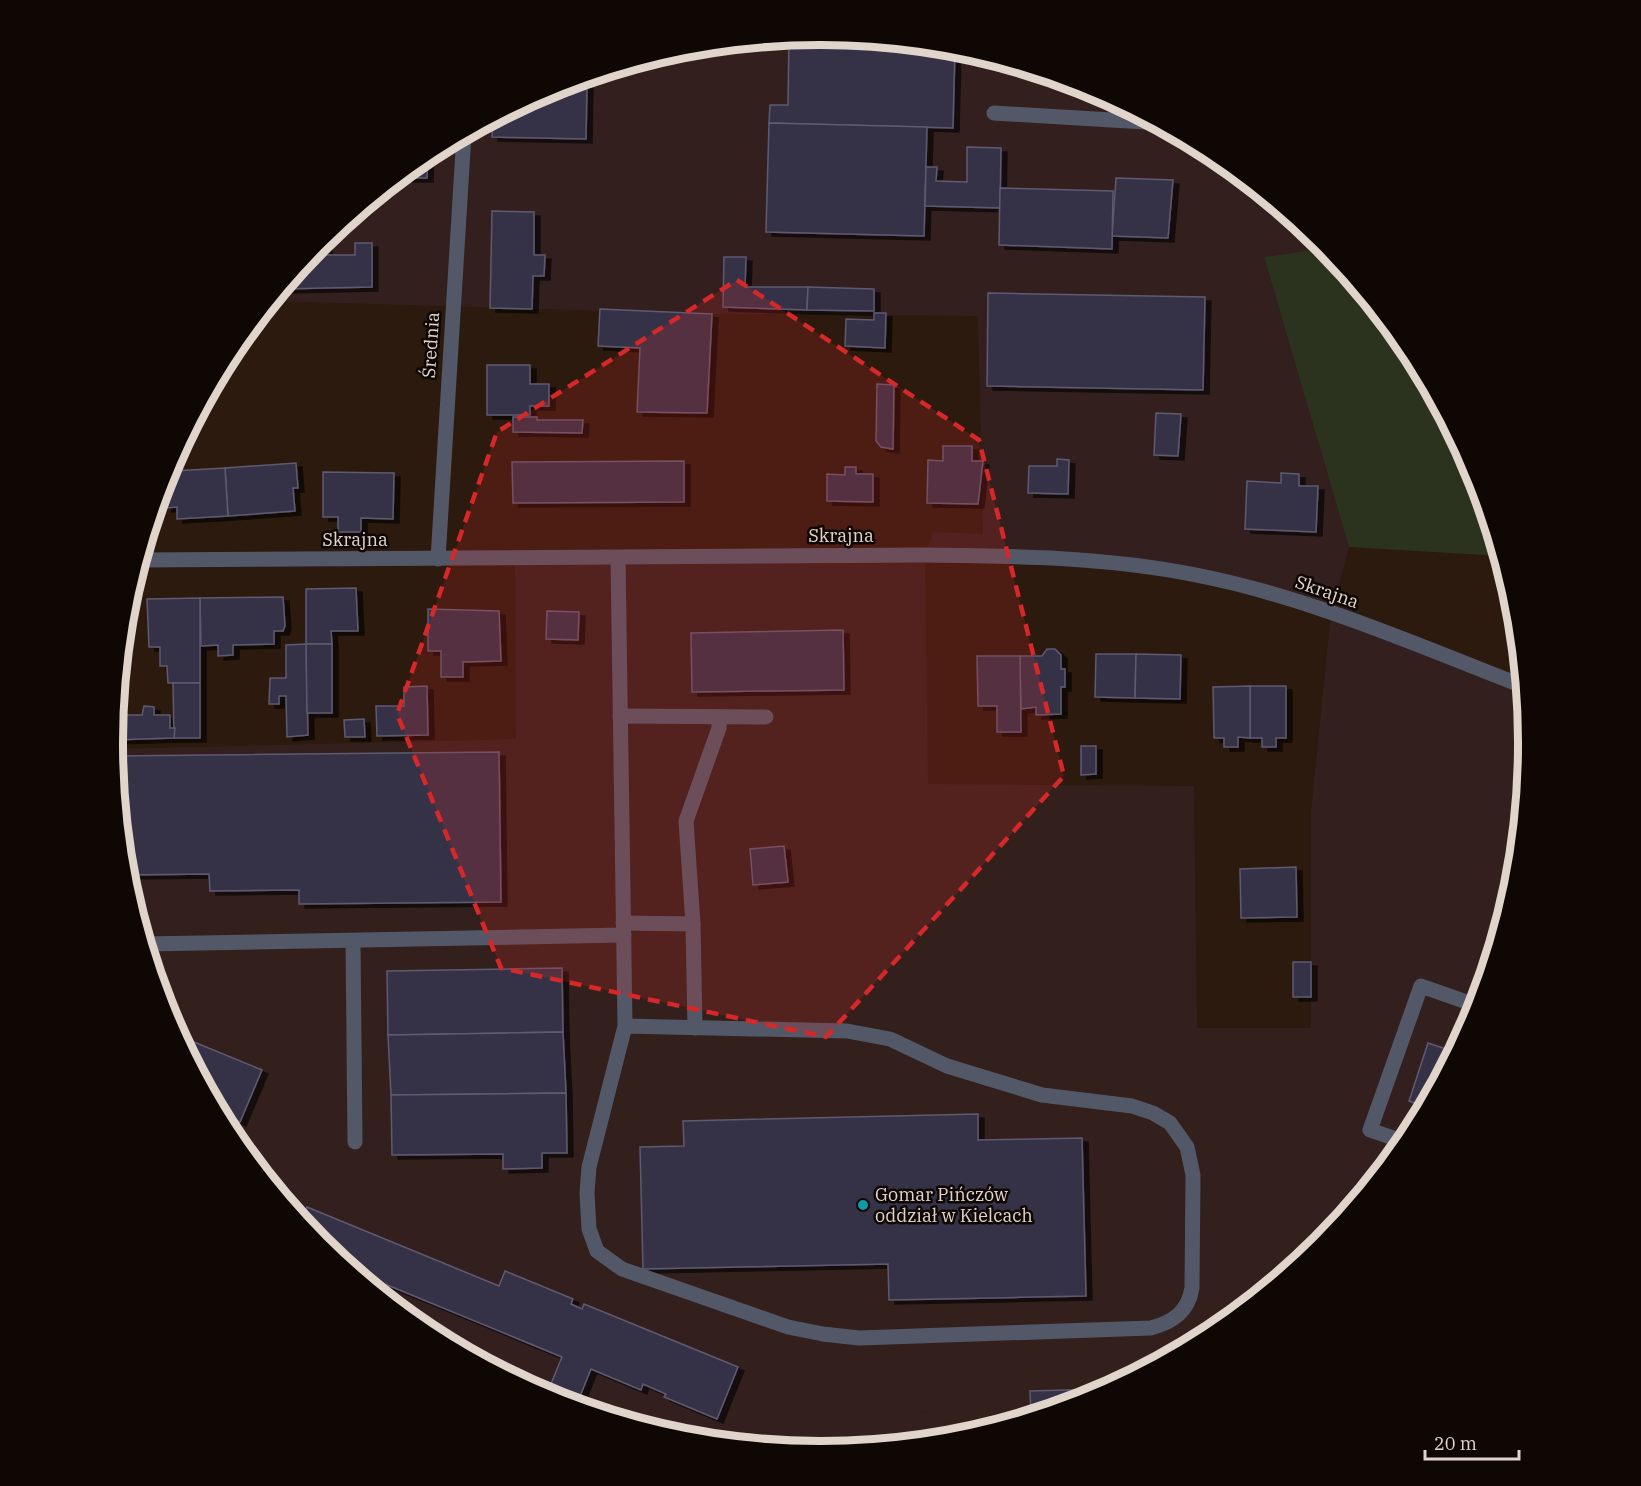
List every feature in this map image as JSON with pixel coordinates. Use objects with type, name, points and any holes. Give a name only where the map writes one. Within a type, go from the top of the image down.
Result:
[{"type":"street","points":[[994,113],[1137,122]]},
{"type":"street","name":"Średnia","points":[[438,559],[463,144]]},
{"type":"street","name":"Skrajna","points":[[147,560],[925,555],[1024,556],[1121,563],[1198,575],[1268,592],[1331,613],[1516,683]]},
{"type":"street","points":[[618,558],[625,1026],[591,1152],[586,1193],[592,1241],[597,1251],[606,1260],[622,1269],[788,1328],[859,1338],[1151,1328],[1166,1324],[1190,1303],[1193,1175],[1187,1147],[1179,1134],[1170,1123],[1153,1113],[1132,1106],[1042,1095],[947,1066],[890,1040],[847,1031],[625,1026]]},
{"type":"street","points":[[620,716],[766,717]]},
{"type":"street","points":[[695,1028],[693,924],[686,821],[719,728],[719,717]]},
{"type":"street","points":[[152,944],[353,940],[693,924]]},
{"type":"street","points":[[353,940],[355,1142]]},
{"type":"street","points":[[1395,1139],[1370,1130],[1421,986],[1468,1002]]},
{"type":"highlighted area","points":[[737,280],[979,440],[1064,776],[826,1037],[501,968],[397,714],[497,432]]},
{"type":"shaded area","points":[[775,46],[866,46],[957,58],[1045,82],[1088,98],[1170,139],[1245,189],[1281,218],[1317,252],[1306,251],[1264,257],[1349,547],[1331,613],[1198,575],[925,555],[933,532],[983,534],[978,316],[713,314],[281,301],[327,249],[360,218],[433,163],[512,117],[553,98],[640,69],[684,58]]},
{"type":"shaded area","points":[[925,555],[928,784],[1194,786],[1197,1028],[1311,1028],[1311,1240],[1245,1297],[1208,1323],[1129,1369],[1045,1404],[960,1427],[244,1137],[194,1052],[176,1010],[146,924],[128,834],[123,749],[516,739],[515,559]]},
{"type":"shaded area","points":[[1331,613],[1516,683],[1518,743],[1513,834],[1495,924],[1481,967],[1447,1052],[1401,1131],[1374,1168],[1311,1240],[1311,812]]},
{"type":"shaded area","points":[[243,1136],[960,1427],[866,1440],[775,1440],[684,1428],[596,1404],[553,1388],[471,1347],[396,1297],[360,1268],[296,1203]]},
{"type":"green space","points":[[1306,251],[1317,252],[1374,318],[1401,355],[1447,434],[1465,476],[1493,556],[1349,547],[1264,257]]},
{"type":"building","points":[[789,46],[866,46],[955,58],[953,128],[769,123],[770,105],[788,105]]},
{"type":"building","points":[[587,85],[586,139],[492,137],[493,128],[512,117]]},
{"type":"building","points":[[769,123],[927,127],[924,236],[766,232]]},
{"type":"building","points":[[967,147],[1001,148],[1000,208],[925,206],[926,167],[937,167],[936,181],[967,182]]},
{"type":"building","points":[[427,167],[427,178],[412,178]]},
{"type":"building","points":[[1116,178],[1173,180],[1168,238],[1112,236]]},
{"type":"building","points":[[1000,188],[1113,191],[1112,249],[999,245]]},
{"type":"building","points":[[492,211],[534,212],[534,255],[545,255],[544,276],[533,276],[532,309],[490,308]]},
{"type":"building","points":[[355,243],[372,243],[372,287],[291,289],[322,255],[355,255]]},
{"type":"building","points":[[724,257],[746,257],[745,287],[808,287],[807,310],[723,307]]},
{"type":"building","points":[[808,287],[874,289],[874,311],[807,310]]},
{"type":"building","points":[[988,293],[1205,297],[1203,390],[987,386]]},
{"type":"building","points":[[600,309],[712,314],[707,413],[637,412],[640,348],[598,346]]},
{"type":"building","points":[[874,313],[886,313],[885,348],[845,346],[846,319],[874,320]]},
{"type":"building","points":[[487,365],[530,365],[530,384],[549,384],[549,406],[530,406],[530,415],[487,415]]},
{"type":"building","points":[[877,384],[894,385],[893,449],[881,447],[876,441]]},
{"type":"building","points":[[1156,413],[1181,414],[1178,456],[1154,455]]},
{"type":"building","points":[[513,417],[537,417],[537,420],[583,420],[582,433],[513,432]]},
{"type":"building","points":[[943,446],[972,446],[972,461],[983,461],[978,504],[927,503],[928,460],[943,461]]},
{"type":"building","points":[[1057,459],[1069,460],[1068,494],[1028,493],[1029,466],[1057,466]]},
{"type":"building","points":[[684,461],[684,502],[513,503],[512,462]]},
{"type":"building","points":[[296,463],[298,488],[293,488],[295,511],[228,516],[225,468]]},
{"type":"building","points":[[845,467],[856,467],[856,474],[873,474],[873,502],[827,501],[827,474],[845,475]]},
{"type":"building","points":[[225,468],[228,516],[177,519],[177,507],[166,508],[166,504],[178,471]]},
{"type":"building","points":[[323,472],[394,473],[393,519],[361,518],[361,532],[338,532],[338,517],[323,517]]},
{"type":"building","points":[[1281,473],[1299,474],[1299,486],[1318,486],[1316,532],[1245,529],[1247,481],[1281,483]]},
{"type":"building","points":[[356,588],[358,631],[331,631],[332,644],[306,644],[306,589]]},
{"type":"building","points":[[283,597],[285,626],[283,631],[274,631],[274,644],[233,645],[233,655],[218,656],[218,645],[201,646],[200,598]]},
{"type":"building","points":[[200,598],[200,683],[168,683],[167,666],[160,666],[160,647],[149,647],[147,599]]},
{"type":"building","points":[[428,609],[499,611],[501,661],[463,662],[463,677],[441,677],[441,651],[428,651]]},
{"type":"building","points":[[547,611],[579,612],[578,640],[546,639]]},
{"type":"building","points":[[843,630],[844,690],[692,692],[691,633]]},
{"type":"building","points":[[306,644],[308,735],[287,737],[286,696],[279,696],[279,704],[269,704],[270,678],[286,678],[286,645]]},
{"type":"building","points":[[306,644],[332,644],[332,713],[307,713]]},
{"type":"building","points":[[1047,649],[1055,649],[1061,655],[1061,669],[1065,669],[1065,687],[1061,687],[1061,714],[1036,715],[1036,707],[1021,709],[1020,656],[1042,656]]},
{"type":"building","points":[[1096,654],[1136,654],[1135,698],[1095,697]]},
{"type":"building","points":[[1136,654],[1181,655],[1180,699],[1135,698]]},
{"type":"building","points":[[977,656],[1020,656],[1021,732],[997,732],[997,706],[978,706]]},
{"type":"building","points":[[173,683],[200,683],[200,738],[174,738]]},
{"type":"building","points":[[427,686],[428,735],[377,736],[376,706],[404,706],[404,687]]},
{"type":"building","points":[[1250,686],[1286,686],[1286,738],[1276,738],[1276,747],[1262,747],[1262,738],[1250,738]]},
{"type":"building","points":[[1250,686],[1250,738],[1238,737],[1238,747],[1224,747],[1224,738],[1214,738],[1213,687]]},
{"type":"building","points":[[144,706],[154,707],[154,715],[170,715],[170,728],[175,728],[174,738],[123,740],[124,715],[142,715]]},
{"type":"building","points":[[364,719],[365,737],[345,737],[344,720]]},
{"type":"building","points":[[1081,746],[1096,746],[1096,774],[1081,775]]},
{"type":"building","points":[[499,752],[501,902],[299,904],[299,890],[210,891],[209,874],[135,875],[128,834],[123,756]]},
{"type":"building","points":[[784,846],[788,882],[753,885],[750,849]]},
{"type":"building","points":[[1296,867],[1297,917],[1241,918],[1240,869]]},
{"type":"building","points":[[1293,962],[1311,962],[1311,997],[1293,997]]},
{"type":"building","points":[[562,968],[563,1032],[388,1035],[387,971]]},
{"type":"building","points":[[563,1032],[566,1093],[391,1095],[388,1035]]},
{"type":"building","points":[[189,1040],[262,1070],[240,1122],[232,1119]]},
{"type":"building","points":[[1428,1043],[1448,1050],[1418,1104],[1409,1101]]},
{"type":"building","points":[[566,1093],[567,1153],[542,1153],[542,1168],[503,1169],[503,1154],[392,1155],[391,1095]]},
{"type":"building","name":"Gomar Pińczów oddział w Kielcach","points":[[978,1114],[978,1140],[1082,1138],[1086,1296],[889,1300],[888,1264],[643,1269],[640,1147],[684,1146],[683,1121]]},
{"type":"building","points":[[307,1207],[499,1286],[505,1271],[573,1299],[571,1304],[582,1309],[584,1304],[738,1367],[717,1419],[664,1397],[666,1394],[643,1384],[641,1390],[591,1369],[579,1398],[550,1387],[562,1357],[375,1280],[327,1237],[305,1212]]},
{"type":"building","points":[[1084,1390],[1031,1408],[1030,1391]]},
{"type":"place","name":"Gomar Pińczów oddział w Kielcach","points":[[863,1205]]}]
